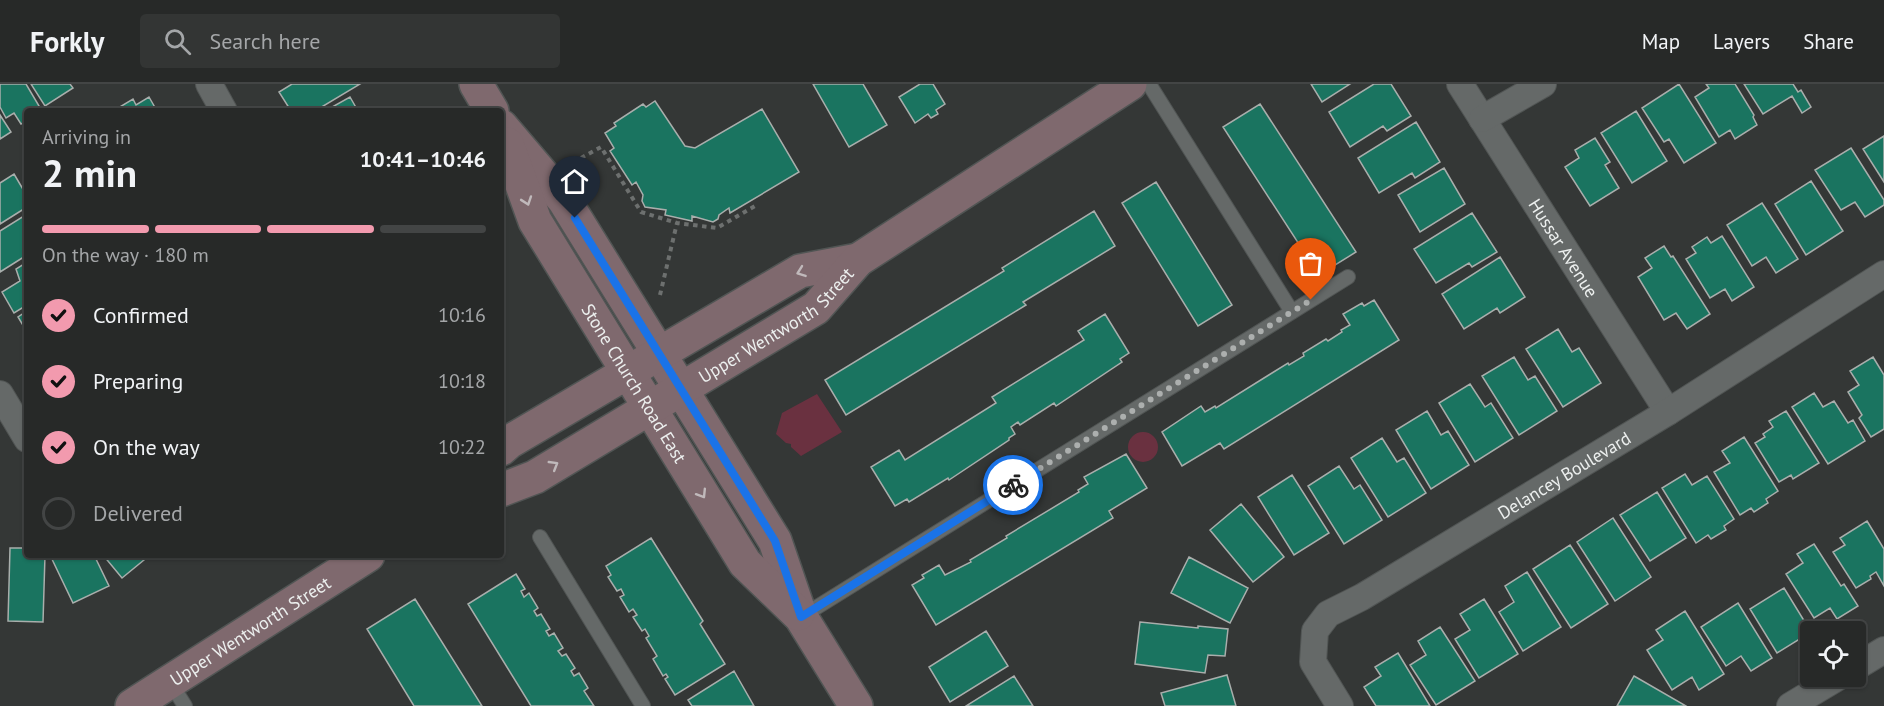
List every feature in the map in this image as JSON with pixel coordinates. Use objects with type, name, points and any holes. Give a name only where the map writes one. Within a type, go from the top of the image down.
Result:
[{"type":"main road","points":[[476,84],[490,108]]},
{"type":"main road","name":"Upper Wentworth Street","points":[[504,489],[535,477],[816,308],[858,260],[1130,84]]},
{"type":"main road","name":"Stone Church Road East","points":[[504,130],[564,200],[775,541],[801,617],[856,706]]},
{"type":"main road","name":"Stone Church Road East","points":[[504,134],[535,221],[745,564],[801,617]]},
{"type":"main road","name":"Upper Wentworth Street","points":[[504,446],[800,271],[858,260]]},
{"type":"main road","name":"Upper Wentworth Street","points":[[132,706],[177,694],[364,558]]},
{"type":"street","points":[[209,84],[222,108]]},
{"type":"street","name":"Hussar Avenue","points":[[1460,84],[1668,412]]},
{"type":"street","points":[[1482,119],[1543,84]]},
{"type":"street","name":"Delancey Boulevard","points":[[1340,706],[1313,662],[1315,631],[1328,614],[1362,597],[1668,412],[1884,274]]},
{"type":"street","points":[[0,394],[24,434]]},
{"type":"street","points":[[1866,661],[1884,650]]},
{"type":"street","points":[[1790,706],[1822,687]]},
{"type":"lane","points":[[1149,84],[1292,312]]},
{"type":"lane","points":[[801,617],[1348,277]]},
{"type":"lane","points":[[540,537],[643,706]]},
{"type":"path","points":[[581,158],[601,147],[641,212],[677,223],[717,228],[755,206]]},
{"type":"path","points":[[660,295],[677,223]]},
{"type":"shaded area","points":[[817,394],[842,432],[801,456],[791,447],[791,444],[786,443],[776,434],[782,413]]},
{"type":"shaded area","points":[[1143,432],[1153,437],[1158,447],[1153,457],[1143,462],[1133,457],[1128,447],[1133,437]]},
{"type":"building","points":[[0,84],[26,84],[40,108],[24,108],[24,122],[21,124],[14,113],[6,118],[0,107]]},
{"type":"building","points":[[31,84],[70,84],[73,88],[45,106]]},
{"type":"building","points":[[292,84],[360,84],[320,108],[289,108],[279,92]]},
{"type":"building","points":[[813,84],[863,84],[887,125],[849,147]]},
{"type":"building","points":[[920,84],[933,84],[945,104],[936,110],[938,114],[931,118],[928,114],[915,123],[899,97]]},
{"type":"building","points":[[1311,84],[1350,84],[1322,102]]},
{"type":"building","points":[[1374,84],[1391,84],[1411,116],[1387,131],[1383,126],[1350,147],[1329,112]]},
{"type":"building","points":[[1679,84],[1716,143],[1684,163],[1669,139],[1664,142],[1642,108]]},
{"type":"building","points":[[1706,84],[1735,84],[1754,115],[1757,125],[1735,139],[1730,130],[1719,137],[1695,97],[1709,88]]},
{"type":"building","points":[[1744,84],[1793,84],[1798,92],[1801,90],[1811,107],[1802,113],[1792,96],[1763,114]]},
{"type":"building","points":[[149,97],[155,108],[118,108],[133,99],[136,105]]},
{"type":"building","points":[[350,97],[356,108],[330,108]]},
{"type":"building","points":[[655,101],[685,146],[695,148],[762,109],[799,172],[730,213],[729,208],[713,222],[692,216],[692,221],[665,215],[666,210],[645,207],[642,201],[643,195],[636,182],[632,185],[610,151],[614,148],[605,133],[616,126],[614,123],[643,104],[646,107]]},
{"type":"building","points":[[1260,104],[1356,252],[1319,275],[1223,127]]},
{"type":"building","points":[[1636,111],[1667,161],[1632,183],[1601,133]]},
{"type":"building","points":[[0,115],[11,132],[0,139]]},
{"type":"building","points":[[1416,122],[1440,162],[1415,178],[1412,173],[1379,193],[1358,158]]},
{"type":"building","points":[[1884,136],[1884,182],[1863,149]]},
{"type":"building","points":[[1595,138],[1610,162],[1605,165],[1619,188],[1590,206],[1565,167],[1579,158],[1575,150]]},
{"type":"building","points":[[1851,148],[1884,200],[1884,205],[1865,217],[1855,202],[1841,210],[1815,170]]},
{"type":"building","points":[[1444,168],[1465,204],[1420,232],[1398,195]]},
{"type":"building","points":[[14,174],[24,191],[24,209],[0,224],[0,183]]},
{"type":"building","points":[[1811,181],[1843,231],[1806,255],[1775,204]]},
{"type":"building","points":[[1156,182],[1232,305],[1198,326],[1122,203]]},
{"type":"building","points":[[1762,203],[1798,259],[1776,273],[1766,257],[1752,266],[1727,225]]},
{"type":"building","points":[[1094,211],[1115,246],[1023,302],[1026,305],[846,415],[825,380],[1004,271],[1002,268]]},
{"type":"building","points":[[1472,213],[1497,252],[1472,267],[1469,263],[1436,283],[1414,249]]},
{"type":"building","points":[[24,216],[24,257],[0,272],[0,231]]},
{"type":"building","points":[[1722,236],[1754,287],[1732,301],[1725,289],[1710,298],[1686,259],[1696,253],[1692,247],[1707,237],[1711,243]]},
{"type":"building","points":[[1664,246],[1671,257],[1673,256],[1710,314],[1687,329],[1676,313],[1664,320],[1638,277],[1652,268],[1645,258]]},
{"type":"building","points":[[1500,257],[1525,297],[1500,313],[1497,308],[1464,329],[1442,294]]},
{"type":"building","points":[[24,264],[24,307],[14,313],[2,292],[20,281],[16,269]]},
{"type":"building","points":[[1374,300],[1399,340],[1224,449],[1220,443],[1182,466],[1162,432],[1201,406],[1205,412],[1215,406],[1216,408],[1288,363],[1289,365],[1304,356],[1303,353],[1326,339],[1328,341],[1350,325],[1343,314],[1362,303],[1364,306]]},
{"type":"building","points":[[24,313],[24,327],[18,317]]},
{"type":"building","points":[[1105,314],[1129,353],[1120,359],[1122,362],[1056,406],[1054,403],[1020,425],[1018,422],[1011,427],[1015,434],[1009,440],[949,480],[948,478],[909,502],[907,499],[895,506],[871,467],[899,450],[905,460],[996,403],[992,397],[1084,340],[1078,331]]},
{"type":"building","points":[[1558,329],[1572,352],[1579,348],[1601,383],[1563,407],[1526,349]]},
{"type":"building","points":[[1514,357],[1528,380],[1535,376],[1557,411],[1519,435],[1482,376]]},
{"type":"building","points":[[1873,357],[1884,375],[1884,429],[1871,437],[1859,418],[1862,415],[1848,392],[1859,385],[1850,371]]},
{"type":"building","points":[[1470,384],[1485,407],[1491,403],[1513,438],[1475,462],[1439,403]]},
{"type":"building","points":[[1814,393],[1823,407],[1834,401],[1848,423],[1853,420],[1865,441],[1828,464],[1792,407]]},
{"type":"building","points":[[1427,411],[1441,435],[1448,431],[1469,465],[1431,489],[1396,430]]},
{"type":"building","points":[[1786,411],[1819,463],[1793,479],[1791,475],[1779,482],[1755,443],[1765,437],[1763,434],[1773,427],[1769,421]]},
{"type":"building","points":[[1744,437],[1778,491],[1766,499],[1768,503],[1754,512],[1751,508],[1740,515],[1714,472],[1730,463],[1722,451]]},
{"type":"building","points":[[1382,438],[1397,462],[1404,458],[1426,493],[1388,517],[1351,458]]},
{"type":"building","points":[[1126,454],[1147,488],[1109,511],[1113,518],[936,625],[912,585],[924,578],[922,575],[939,565],[945,575],[971,562],[970,560],[1007,538],[1006,536],[1079,492],[1078,490],[1088,484],[1084,477]]},
{"type":"building","points":[[1339,466],[1354,489],[1360,485],[1382,520],[1344,544],[1308,486]]},
{"type":"building","points":[[1685,474],[1692,485],[1707,476],[1734,519],[1724,526],[1726,530],[1711,539],[1708,535],[1696,543],[1662,488]]},
{"type":"building","points":[[1292,475],[1329,533],[1294,555],[1258,497]]},
{"type":"building","points":[[1657,492],[1686,538],[1650,561],[1620,515]]},
{"type":"building","points":[[1241,504],[1284,557],[1253,582],[1210,530]]},
{"type":"building","points":[[1613,518],[1651,577],[1615,601],[1577,542]]},
{"type":"building","points":[[1867,521],[1884,549],[1884,586],[1876,572],[1870,576],[1871,579],[1856,588],[1833,552],[1845,545],[1840,538]]},
{"type":"building","points":[[651,538],[703,621],[700,624],[725,664],[675,695],[665,679],[668,677],[666,674],[663,676],[653,659],[657,656],[646,638],[649,636],[645,629],[642,631],[633,617],[637,615],[633,609],[629,612],[620,597],[624,595],[621,589],[617,591],[608,577],[611,575],[606,566]]},
{"type":"building","points":[[1814,544],[1841,586],[1844,584],[1858,606],[1837,619],[1830,608],[1814,618],[1786,574],[1803,563],[1797,554]]},
{"type":"building","points":[[1570,545],[1608,604],[1571,628],[1533,569]]},
{"type":"building","points":[[10,548],[24,548],[24,558],[45,558],[43,622],[8,621]]},
{"type":"building","points":[[1189,557],[1248,588],[1230,623],[1171,593]]},
{"type":"building","points":[[51,558],[95,558],[109,586],[73,603]]},
{"type":"building","points":[[105,558],[146,558],[122,578]]},
{"type":"building","points":[[1527,572],[1561,627],[1523,651],[1499,612],[1514,602],[1505,586]]},
{"type":"building","points":[[516,574],[525,589],[521,591],[524,597],[529,593],[538,608],[534,611],[537,616],[541,614],[550,629],[546,631],[549,636],[554,633],[563,648],[558,651],[562,656],[566,654],[575,668],[571,671],[574,676],[579,673],[588,688],[584,691],[594,706],[531,706],[468,604]]},
{"type":"building","points":[[1784,588],[1804,621],[1800,621],[1800,639],[1777,653],[1750,609]]},
{"type":"building","points":[[415,599],[482,706],[414,706],[367,629]]},
{"type":"building","points":[[1484,599],[1518,654],[1479,678],[1455,639],[1470,630],[1460,614]]},
{"type":"building","points":[[1738,603],[1772,658],[1751,671],[1741,656],[1726,666],[1701,627]]},
{"type":"building","points":[[1685,611],[1724,674],[1699,690],[1692,677],[1672,690],[1647,650],[1663,640],[1656,630]]},
{"type":"building","points":[[1140,622],[1228,629],[1225,656],[1208,655],[1205,673],[1135,664]]},
{"type":"building","points":[[1440,627],[1475,681],[1436,705],[1410,665],[1426,655],[1418,641]]},
{"type":"building","points":[[986,631],[1008,666],[950,702],[929,667]]},
{"type":"building","points":[[1398,653],[1430,706],[1376,706],[1364,687],[1381,676],[1375,667]]},
{"type":"building","points":[[734,671],[754,706],[692,706],[688,700]]},
{"type":"building","points":[[1227,675],[1236,706],[1165,706],[1161,693]]},
{"type":"building","points":[[1014,676],[1033,706],[966,706]]},
{"type":"building","points":[[1634,676],[1686,706],[1617,706]]},
{"type":"way so far","points":[[1013,485],[1311,300]]},
{"type":"route","points":[[575,218],[775,541],[801,617],[1013,485]]}]
